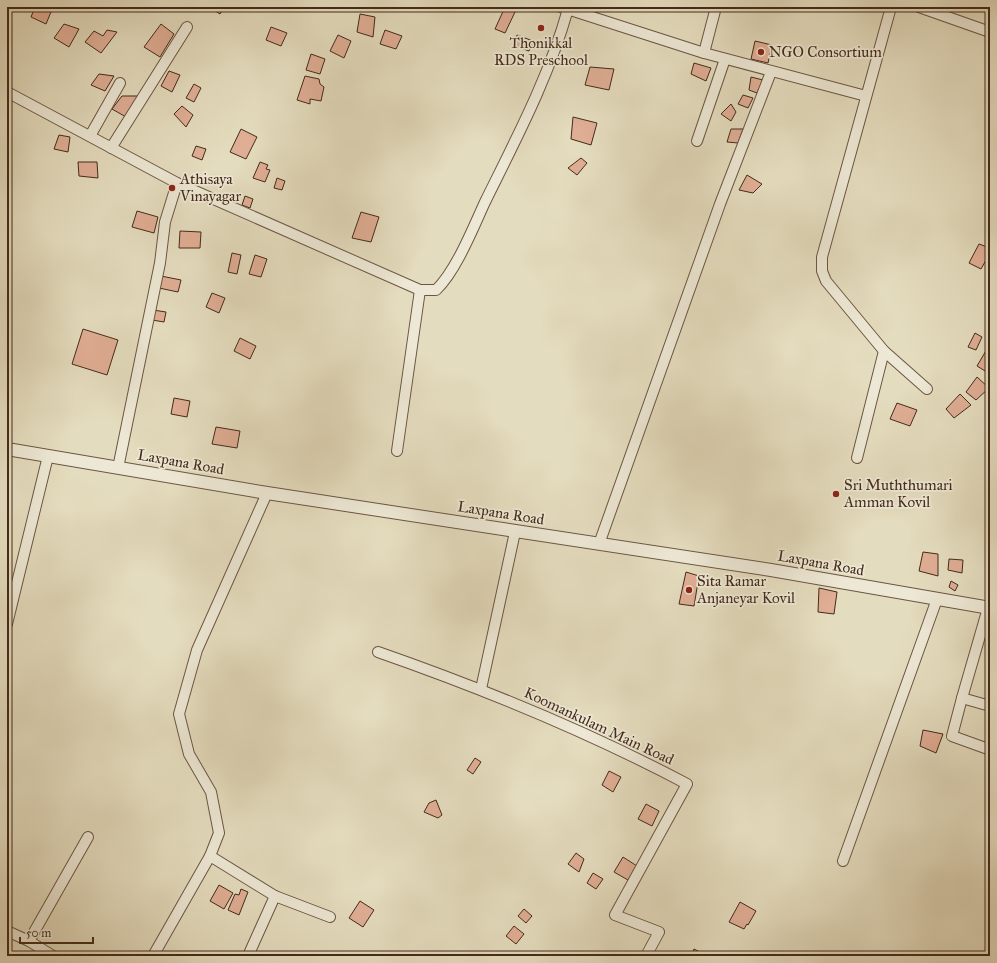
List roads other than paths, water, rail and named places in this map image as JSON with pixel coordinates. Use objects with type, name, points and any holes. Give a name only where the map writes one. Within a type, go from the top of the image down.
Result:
[{"type":"street","points":[[704,53],[716,7]]},
{"type":"street","points":[[891,7],[822,257],[822,271],[826,281],[884,351],[927,389]]},
{"type":"street","points":[[919,7],[990,32]]},
{"type":"street","points":[[7,92],[177,183],[241,210],[355,263],[420,290],[436,290],[443,283],[462,249],[524,124],[563,28],[564,8],[704,53],[866,96]]},
{"type":"street","points":[[111,148],[187,27]]},
{"type":"street","points":[[697,141],[725,59]]},
{"type":"street","points":[[599,544],[720,204],[771,72]]},
{"type":"street","points":[[90,136],[120,83]]},
{"type":"street","points":[[118,468],[152,301],[165,222],[177,183]]},
{"type":"street","points":[[397,451],[420,290]]},
{"type":"street","points":[[857,458],[884,351]]},
{"type":"street","name":"Laxpana Road","points":[[7,449],[267,493],[771,570],[989,608]]},
{"type":"street","points":[[7,624],[48,456]]},
{"type":"street","points":[[153,956],[210,856],[219,833],[210,792],[189,754],[179,714],[197,650],[267,493]]},
{"type":"street","points":[[481,689],[515,532]]},
{"type":"street","points":[[843,860],[937,599]]},
{"type":"street","points":[[988,749],[952,736],[989,608]]},
{"type":"street","name":"Koomankulam Main Road","points":[[378,652],[481,689],[621,749],[687,784],[616,915],[659,932],[646,956]]},
{"type":"street","points":[[962,698],[990,706]]},
{"type":"street","points":[[29,941],[88,837]]},
{"type":"street","points":[[210,856],[275,896],[330,917]]},
{"type":"street","points":[[248,956],[275,896]]},
{"type":"street","points":[[7,931],[29,941],[53,956]]},
{"type":"place","name":"Thonikkal RDS Preschool","points":[[541,28]]},
{"type":"place","name":"NGO Consortium","points":[[761,52]]},
{"type":"place","name":"Athisaya Vinayagar","points":[[172,188]]},
{"type":"place","name":"Sri Muththumari Amman Kovil","points":[[836,494]]},
{"type":"place","name":"Sita Ramar Anjaneyar Kovil","points":[[689,590]]}]
